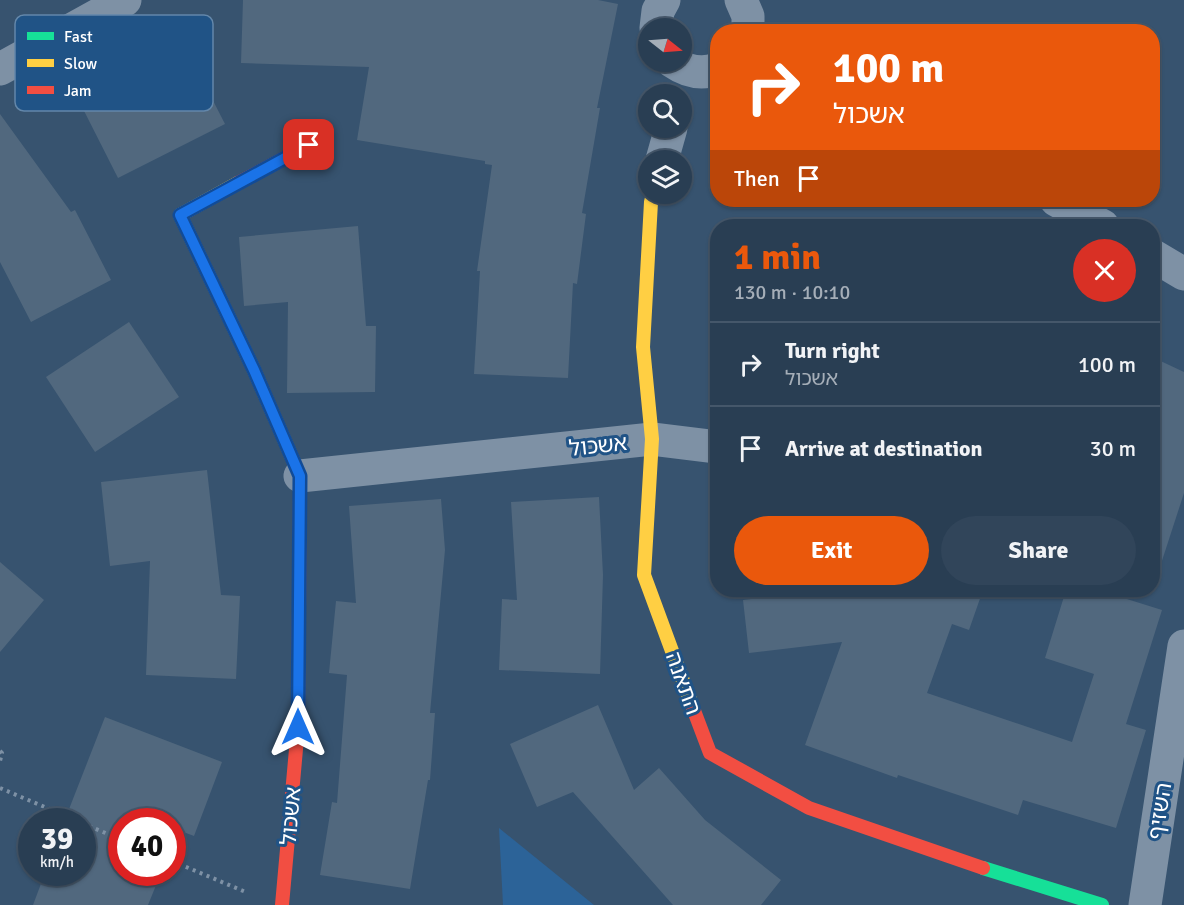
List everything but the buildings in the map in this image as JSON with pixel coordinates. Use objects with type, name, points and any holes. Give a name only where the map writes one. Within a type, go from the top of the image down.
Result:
[{"type":"street","points":[[98,15],[125,0]]},
{"type":"street","points":[[657,18],[664,0]]},
{"type":"street","points":[[741,0],[748,16],[748,24]]},
{"type":"street","points":[[0,69],[15,61]]},
{"type":"street","name":"אשכול","points":[[282,905],[298,727],[300,476],[254,370],[180,215],[309,145]]},
{"type":"street","name":"התאנה","points":[[651,204],[643,347],[652,439],[644,575],[710,753],[809,808],[1012,878],[1102,905]]},
{"type":"street","points":[[1068,207],[1090,219]]},
{"type":"street","points":[[1160,260],[1184,274]]},
{"type":"street","name":"אשכול","points":[[300,476],[652,439],[710,446]]},
{"type":"street","name":"השזיף","points":[[1145,905],[1184,646]]},
{"type":"path","points":[[0,751],[2,753],[0,761]]},
{"type":"path","points":[[0,788],[46,808]]},
{"type":"path","points":[[186,867],[255,896]]},
{"type":"shaded area","points":[[499,828],[594,905],[503,905]]},
{"type":"traffic: fast","points":[[983,868],[1102,905]]},
{"type":"traffic: slow","points":[[238,183],[180,215],[254,370],[300,476],[300,492]]},
{"type":"traffic: slow","points":[[651,204],[643,347],[652,439],[644,575],[693,708]]},
{"type":"traffic: jam","points":[[238,183],[309,145]]},
{"type":"traffic: jam","points":[[282,905],[298,727],[300,492]]},
{"type":"traffic: jam","points":[[693,708],[710,753],[809,808],[983,868]]},
{"type":"route","points":[[298,727],[300,476],[254,370],[180,215],[309,145]]}]
